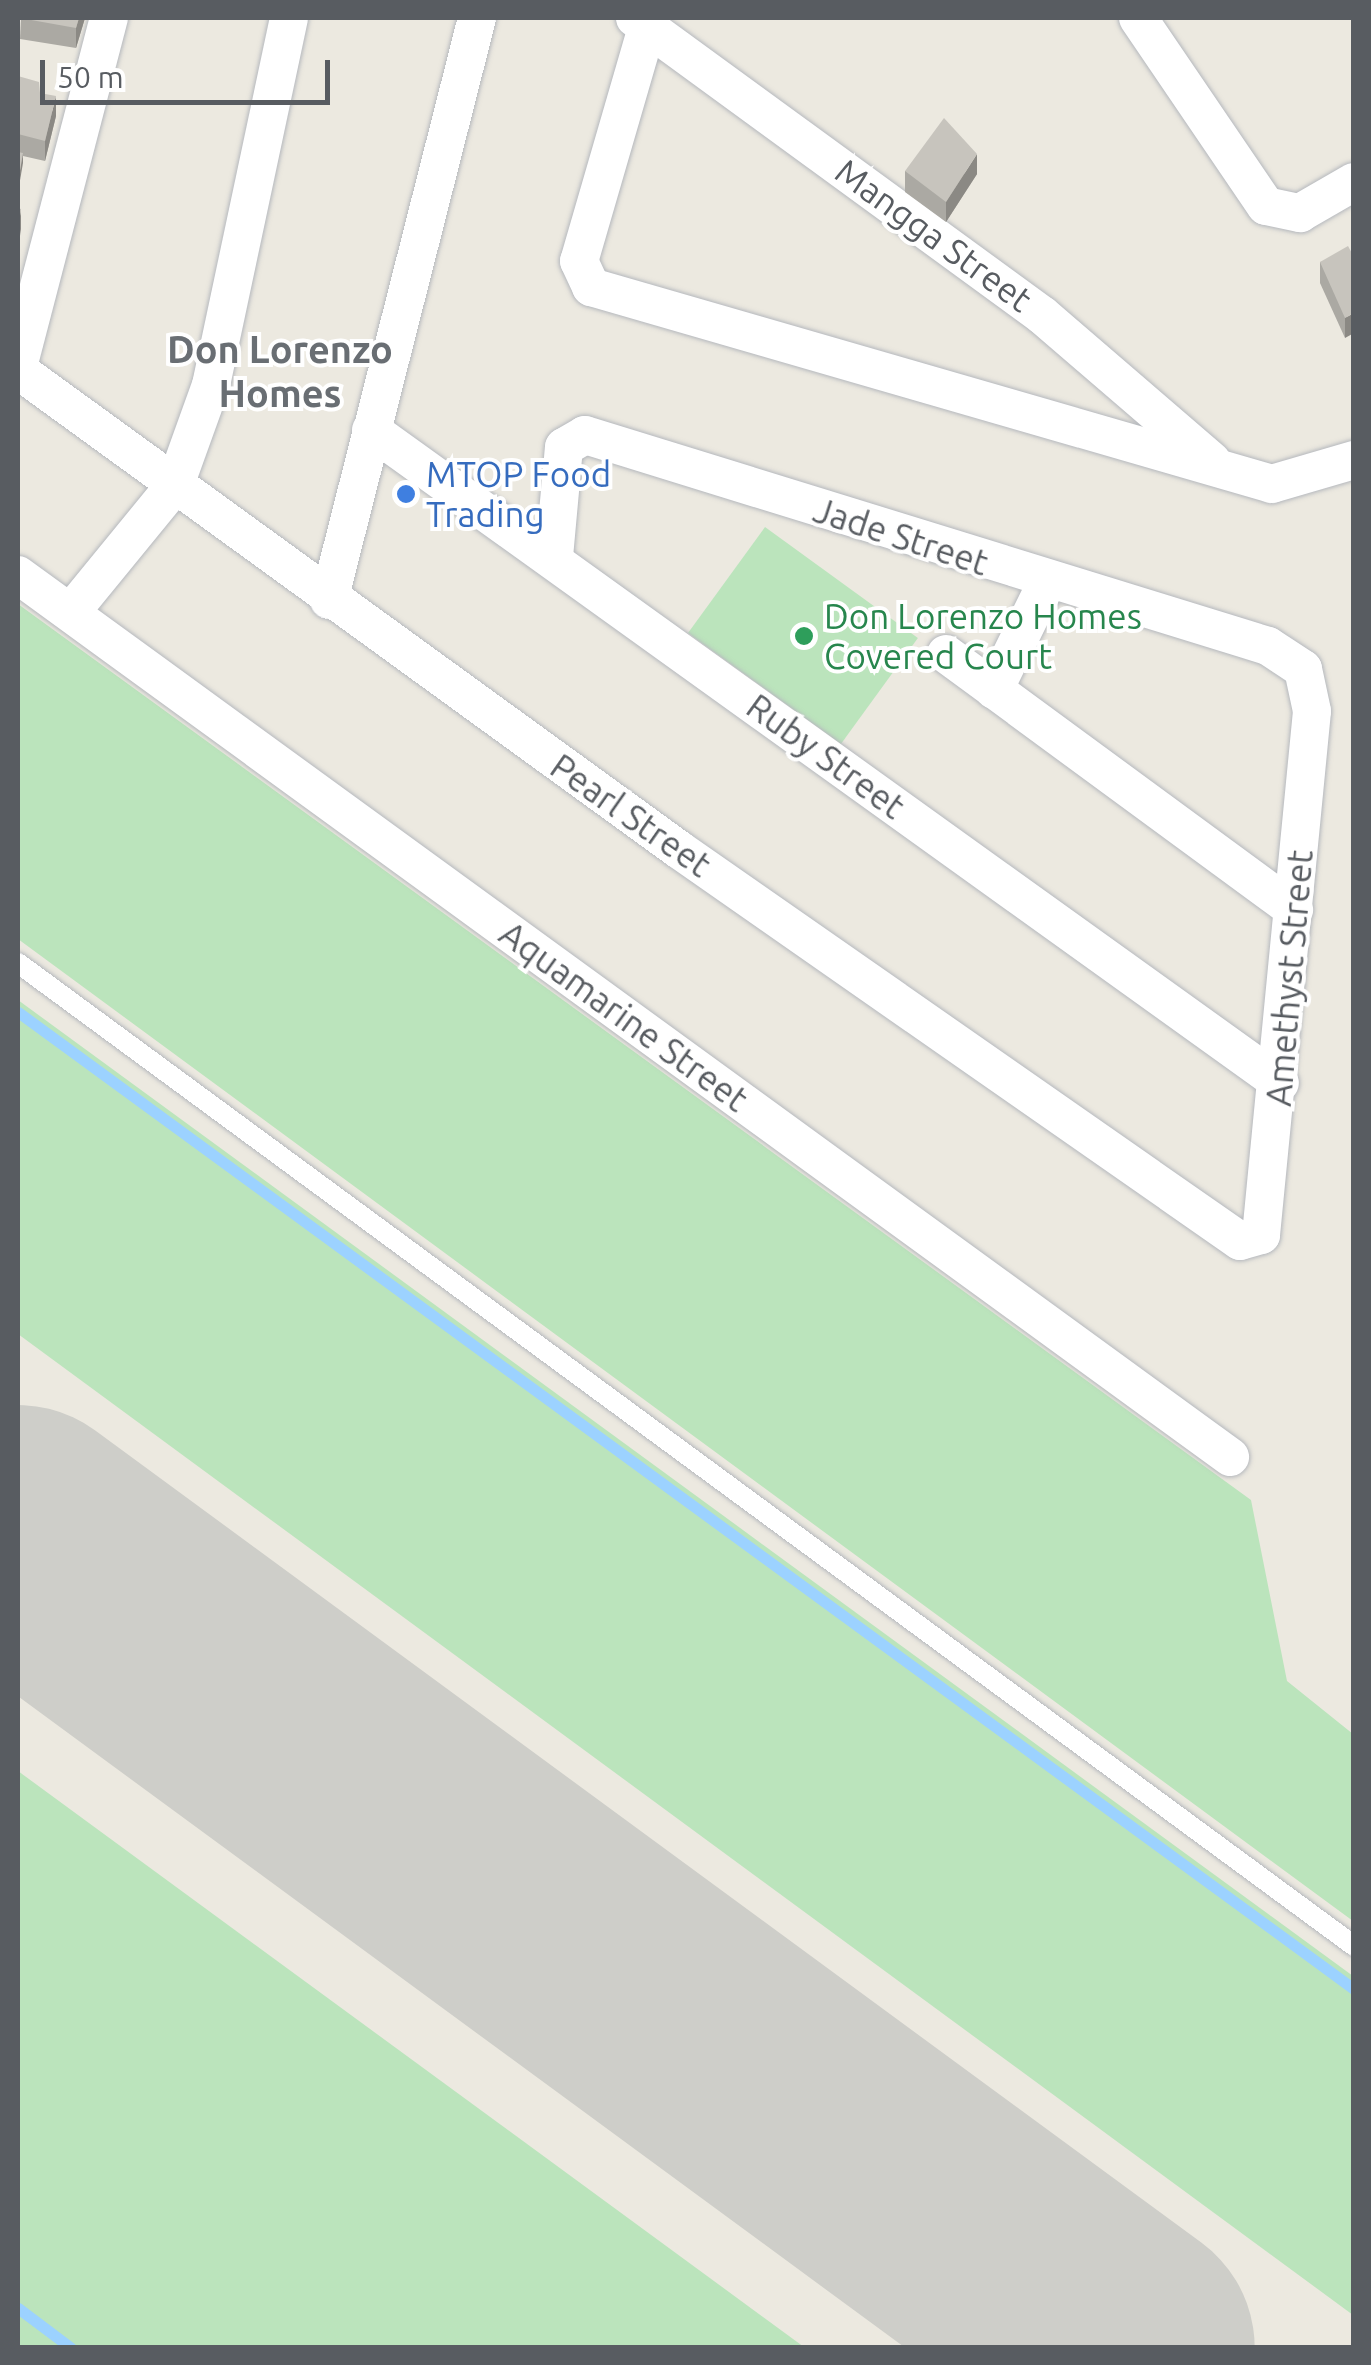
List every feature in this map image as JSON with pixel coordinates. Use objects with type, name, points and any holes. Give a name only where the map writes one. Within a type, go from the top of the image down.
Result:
[{"type":"street","points":[[18,369],[109,18]]},
{"type":"street","points":[[71,612],[175,484],[212,385],[289,18]]},
{"type":"street","points":[[330,600],[477,18]]},
{"type":"street","points":[[1138,18],[1248,189],[1282,214],[1354,182]]},
{"type":"street","points":[[642,21],[579,262],[592,287],[1272,484],[1343,466]]},
{"type":"street","name":"Mangga Street","points":[[642,21],[1042,315],[1222,469]]},
{"type":"street","name":"Pearl Street","points":[[18,369],[330,600],[1240,1242],[1254,1240]]},
{"type":"street","name":"Ruby Street","points":[[371,430],[554,556],[1280,1083]]},
{"type":"street","name":"Jade Street","points":[[554,556],[564,448],[585,434],[1046,584],[1268,646],[1302,669],[1312,711]]},
{"type":"street","name":"Aquamarine Street","points":[[18,575],[1230,1457]]},
{"type":"street","points":[[994,690],[1046,584]]},
{"type":"street","points":[[946,654],[1294,910]]},
{"type":"street","name":"Amethyst Street","points":[[1254,1240],[1264,1229],[1312,711]]},
{"type":"lane","points":[[18,963],[1354,1946]]},
{"type":"green space","name":"Don Lorenzo Homes Covered Court","points":[[765,527],[918,638],[841,744],[688,633]]},
{"type":"green space","points":[[18,604],[1251,1500],[1287,1681],[1353,1734],[1353,1921],[18,939]]},
{"type":"green space","points":[[18,1000],[1353,1976],[1353,2315],[18,1334]]},
{"type":"green space","points":[[18,1771],[804,2347],[18,2347]]},
{"type":"building","points":[[20,18],[79,18],[76,28]]},
{"type":"building","points":[[18,76],[39,82],[40,93],[56,96],[45,141],[18,134]]},
{"type":"building","points":[[944,118],[977,154],[946,202],[905,171]]},
{"type":"building","points":[[18,152],[23,153],[18,182]]},
{"type":"building","points":[[1348,246],[1354,257],[1354,313],[1345,318],[1320,262]]},
{"type":"waterway","points":[[18,1012],[1354,1989]]},
{"type":"waterway","points":[[18,2308],[71,2348]]},
{"type":"runway","points":[[18,1535],[1125,2348]]},
{"type":"place","name":"MTOP Food Trading","points":[[406,494]]},
{"type":"place","name":"Don Lorenzo Homes Covered Court","points":[[804,636]]},
{"type":"district","name":"Don Lorenzo Homes","points":[[280,372]]}]
